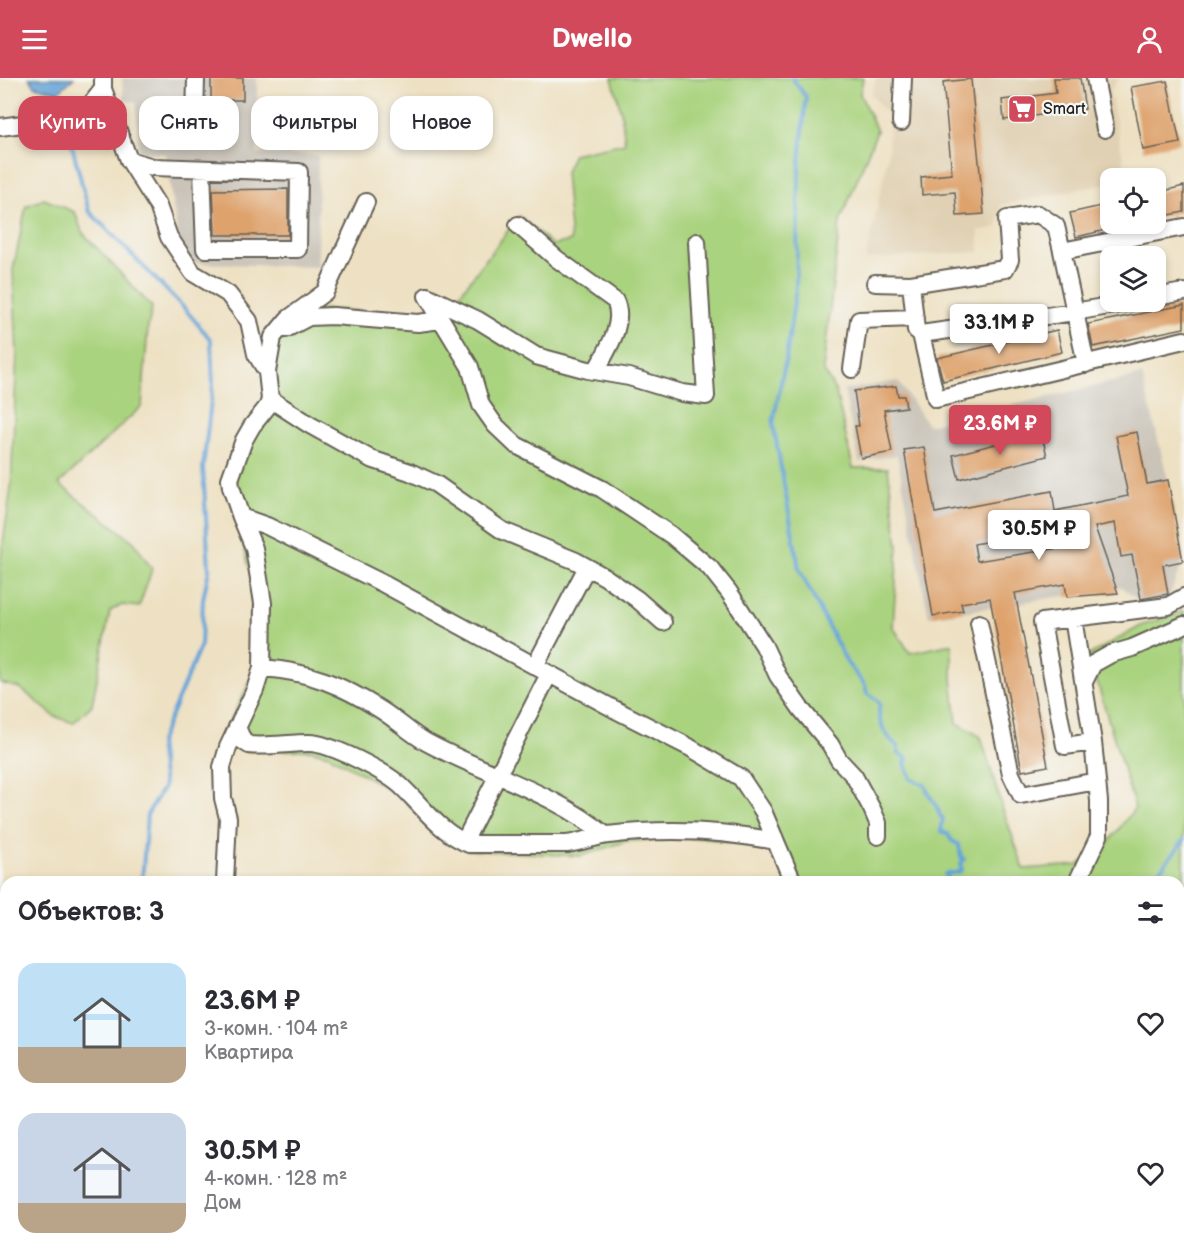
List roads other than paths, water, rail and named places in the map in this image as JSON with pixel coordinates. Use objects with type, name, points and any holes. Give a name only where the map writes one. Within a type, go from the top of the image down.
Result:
[{"type":"street","points":[[196,78],[196,96]]},
{"type":"street","points":[[901,122],[903,78]]},
{"type":"street","points":[[1095,78],[1105,129]]},
{"type":"street","points":[[0,127],[75,117],[89,107],[103,83]]},
{"type":"street","points":[[103,83],[129,160],[158,206],[169,237],[193,273],[228,294],[249,321],[256,354],[267,372]]},
{"type":"street","points":[[129,160],[153,167],[299,172],[298,249],[205,249],[202,169]]},
{"type":"street","points":[[225,876],[228,818],[223,798],[222,766],[228,747],[255,690],[262,668],[264,603],[254,548],[241,517],[230,479],[244,440],[268,406],[270,399],[267,372],[273,337],[288,319],[325,292],[366,202]]},
{"type":"street","points":[[875,283],[911,284],[1005,269],[1010,260],[1007,219],[1038,214],[1056,226],[1086,364]]},
{"type":"street","points":[[518,225],[557,259],[615,301],[618,307],[617,328],[596,371]]},
{"type":"street","points":[[1062,251],[1184,227]]},
{"type":"street","points":[[697,242],[706,396],[682,393],[629,377],[536,356],[478,320],[427,296],[470,367],[481,405],[495,425],[516,444],[602,489],[671,535],[710,568],[729,592],[764,646],[783,684],[830,744],[839,760],[854,776],[878,823],[878,836]]},
{"type":"street","points":[[911,284],[918,326],[936,399],[1184,340]]},
{"type":"street","points":[[1166,295],[1184,292]]},
{"type":"street","points":[[852,369],[859,320],[918,326],[1074,312],[1100,308]]},
{"type":"street","points":[[273,337],[309,317],[333,316],[418,323],[441,320]]},
{"type":"street","points":[[270,399],[370,459],[410,472],[436,484],[503,531],[605,577],[637,599],[663,622]]},
{"type":"street","points":[[241,517],[267,526],[382,584],[688,747],[741,778],[763,811],[790,876]]},
{"type":"street","points":[[464,842],[497,775],[587,567]]},
{"type":"street","points":[[1093,742],[1065,746],[1042,622],[1168,606],[1184,597]]},
{"type":"street","points":[[1073,618],[1093,742],[1099,801],[1099,836],[1080,876]]},
{"type":"street","points":[[979,623],[1011,774],[1021,795],[1097,781]]},
{"type":"street","points":[[1084,682],[1093,664],[1111,654],[1132,648],[1184,625]]},
{"type":"street","points":[[262,668],[308,674],[344,689],[383,711],[426,741],[589,822],[605,835]]},
{"type":"street","points":[[237,727],[243,741],[249,745],[311,743],[327,746],[368,766],[397,782],[442,829],[464,842],[480,845],[567,844],[605,835],[665,830],[742,834],[775,841]]},
{"type":"water","points":[[29,78],[74,78],[58,92],[35,86]]},
{"type":"waterway","points":[[792,78],[806,97],[799,172],[796,288],[786,358],[773,423],[799,569],[847,663],[865,685],[867,694],[879,703],[882,727],[898,746],[898,753],[907,758],[905,763],[911,779],[925,785],[943,818],[941,831],[948,834],[951,840],[959,845],[961,857],[964,859],[960,865],[962,869],[959,872],[945,874],[946,876]]},
{"type":"waterway","points":[[73,150],[89,211],[185,309],[211,340],[213,384],[203,468],[209,570],[203,599],[201,645],[159,743],[164,786],[147,815],[142,876]]},
{"type":"waterway","points":[[1155,876],[1184,840]]},
{"type":"place","name":"Smart","points":[[1022,109]]}]
